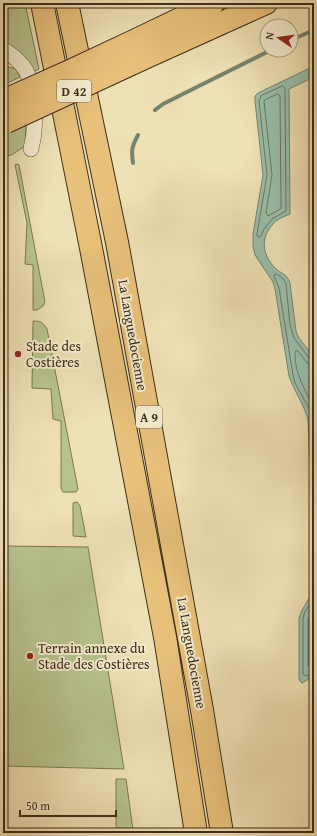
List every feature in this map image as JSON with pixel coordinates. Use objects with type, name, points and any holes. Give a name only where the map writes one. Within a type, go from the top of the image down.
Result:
[{"type":"main road","name":"La Languedocienne","points":[[42,3],[91,248],[165,637],[196,833]]},
{"type":"main road","name":"La Languedocienne","points":[[67,3],[117,242],[202,710],[222,833]]},
{"type":"main road","name":"D 42","points":[[5,123],[140,49],[213,3]]},
{"type":"main road","name":"D 42","points":[[3,101],[70,71],[140,49],[266,3]]},
{"type":"street","points":[[3,49],[22,65],[31,84],[34,97],[35,122],[31,149]]},
{"type":"shaded area","points":[[3,3],[25,3],[39,69],[33,72],[6,43],[2,26]]},
{"type":"shaded area","points":[[3,67],[10,67],[14,69],[20,77],[3,85]]},
{"type":"shaded area","points":[[26,122],[25,146],[13,154],[3,158],[3,133]]},
{"type":"shaded area","points":[[15,165],[19,165],[45,302],[43,306],[37,310],[33,310],[33,265],[25,264],[27,223]]},
{"type":"shaded area","points":[[33,321],[41,322],[47,329],[78,489],[76,492],[63,492],[61,488],[61,421],[53,419],[51,389],[32,388]]},
{"type":"shaded area","points":[[77,502],[80,506],[86,537],[73,536],[73,503]]},
{"type":"shaded area","points":[[3,546],[88,547],[124,769],[3,766]]},
{"type":"shaded area","points":[[116,779],[126,779],[133,830],[123,833],[119,832],[116,826]]},
{"type":"water","points":[[314,66],[314,77],[289,89],[290,214],[274,223],[267,233],[264,243],[266,254],[271,264],[285,275],[290,283],[296,331],[314,361],[314,577],[308,420],[289,376],[275,289],[273,282],[255,255],[253,234],[263,175],[255,96],[258,93]]},
{"type":"water","points":[[314,585],[314,676],[302,683],[299,680],[299,618]]},
{"type":"waterway","points":[[299,37],[314,30]]},
{"type":"waterway","points":[[155,110],[163,104],[259,56]]},
{"type":"waterway","points":[[133,163],[132,148],[138,135]]},
{"type":"place","name":"Stade des Costières","points":[[18,354]]},
{"type":"place","name":"Terrain annexe du Stade des Costières","points":[[30,656]]}]
